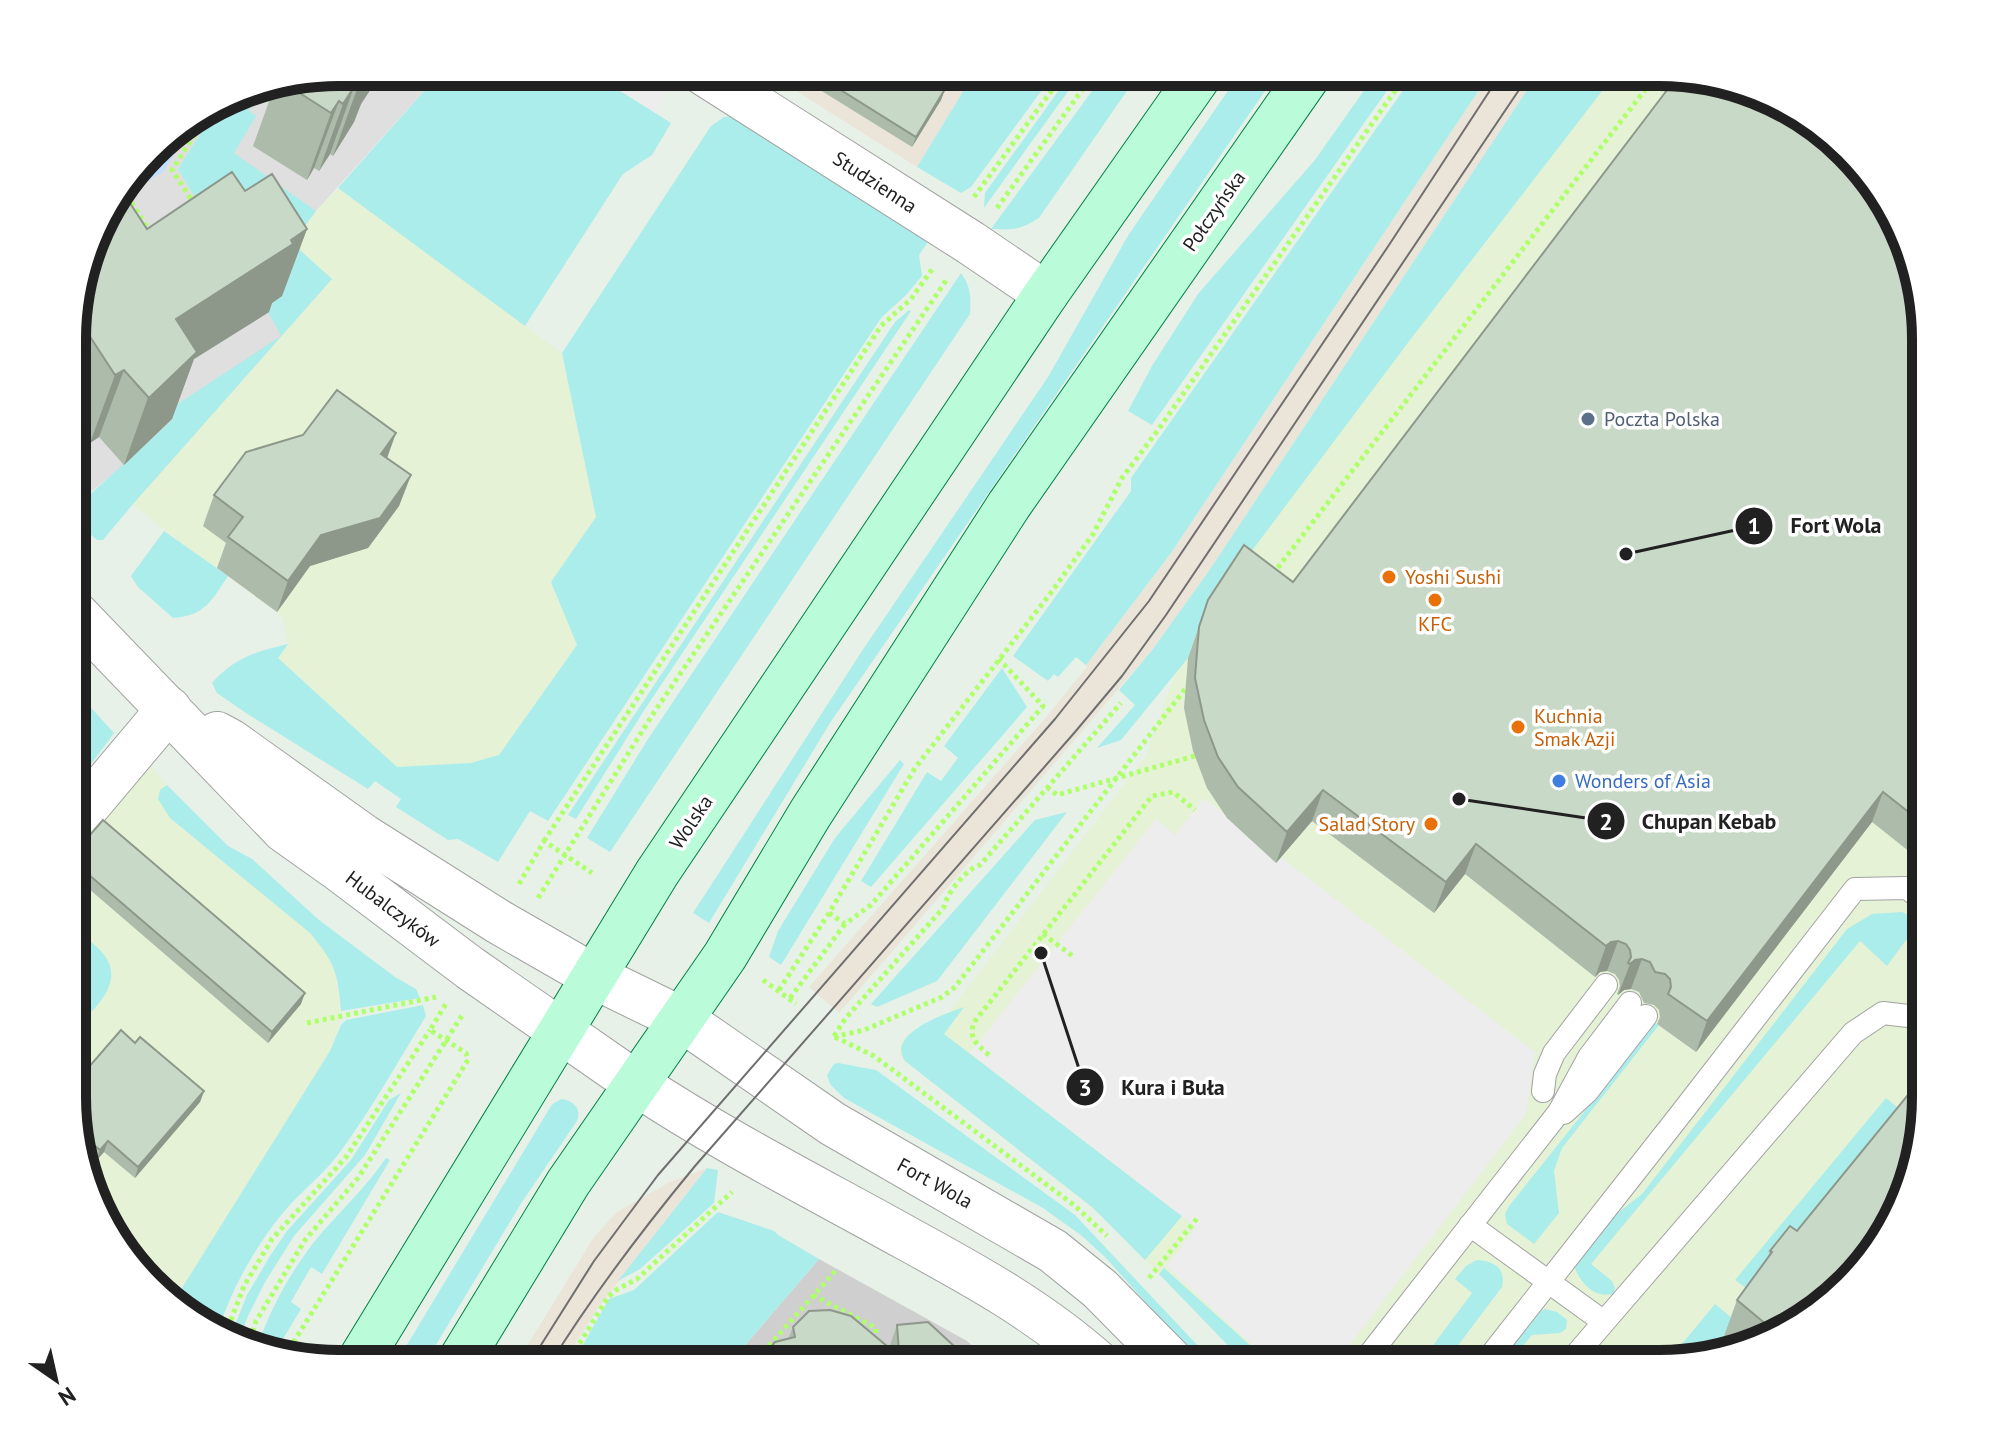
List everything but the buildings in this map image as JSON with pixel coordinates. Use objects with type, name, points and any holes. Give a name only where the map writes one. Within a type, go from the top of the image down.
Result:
[{"type":"main road","points":[[1046,294],[1192,87]]},
{"type":"main road","name":"Połczyńska","points":[[681,1019],[725,956],[810,814],[1001,519],[1301,87]]},
{"type":"main road","name":"Wolska","points":[[366,1349],[651,882],[1046,294]]},
{"type":"main road","points":[[467,1349],[568,1183],[681,1019]]},
{"type":"street","name":"Studzienna","points":[[722,86],[952,250],[1046,294]]},
{"type":"street","name":"Hubalczyków","points":[[86,625],[284,830],[470,968],[637,1084]]},
{"type":"street","name":"Hubalczyków","points":[[169,709],[230,741],[363,836],[517,932],[593,976],[681,1019]]},
{"type":"street","points":[[87,807],[169,709]]},
{"type":"street","name":"Fort Wola","points":[[681,1019],[833,1124],[1062,1257],[1111,1299],[1187,1350]]},
{"type":"street","points":[[637,1084],[675,1109],[993,1286],[1053,1326],[1082,1350]]},
{"type":"lane","points":[[1495,1350],[1855,889],[1907,888],[1911,891]]},
{"type":"lane","points":[[1543,1091],[1545,1074],[1554,1053],[1606,985]]},
{"type":"lane","points":[[1373,1350],[1546,1130],[1587,1092],[1638,1010]]},
{"type":"lane","points":[[1580,1350],[1853,1033],[1883,1013],[1911,1016]]},
{"type":"lane","points":[[1470,1225],[1604,1322]]},
{"type":"path","points":[[539,897],[1056,87]]},
{"type":"path","points":[[993,214],[1085,87]]},
{"type":"path","points":[[779,990],[829,913],[915,768],[1093,534],[1122,478],[1398,87]]},
{"type":"path","points":[[1271,576],[1647,87]]},
{"type":"path","points":[[264,97],[278,107]]},
{"type":"path","points":[[198,129],[172,170],[201,214]]},
{"type":"path","points":[[129,199],[156,242]]},
{"type":"path","points":[[519,884],[544,841],[881,326],[911,299],[936,263],[952,250]]},
{"type":"path","points":[[790,998],[845,924],[871,905],[1043,706],[999,659]]},
{"type":"path","points":[[834,1037],[864,1030],[942,997],[955,987],[1194,677]]},
{"type":"path","points":[[834,1037],[845,1019],[944,907],[945,898],[972,867],[980,865],[1121,703]]},
{"type":"path","points":[[1047,787],[1057,795],[1201,754]]},
{"type":"path","points":[[989,1055],[974,1040],[973,1025],[1152,796],[1173,792],[1195,810]]},
{"type":"path","points":[[544,841],[592,873]]},
{"type":"path","points":[[829,913],[845,924]]},
{"type":"path","points":[[1043,934],[1074,957]]},
{"type":"path","points":[[763,980],[796,1004]]},
{"type":"path","points":[[307,1023],[437,996]]},
{"type":"path","points":[[229,1325],[244,1286],[272,1239],[346,1157],[451,997]]},
{"type":"path","points":[[252,1334],[256,1321],[305,1240],[358,1178],[463,1014]]},
{"type":"path","points":[[292,1345],[468,1060],[466,1053],[430,1030]]},
{"type":"path","points":[[834,1037],[874,1056],[1074,1205],[1110,1238]]},
{"type":"path","points":[[576,1349],[608,1297],[637,1279],[733,1191]]},
{"type":"path","points":[[1148,1279],[1199,1216]]},
{"type":"path","points":[[1138,1269],[1158,1289]]},
{"type":"path","points":[[766,1349],[836,1270]]},
{"type":"path","points":[[813,1295],[876,1328],[876,1349]]},
{"type":"shaded area","points":[[428,86],[316,211],[292,243],[332,279],[147,489],[124,465],[92,491],[86,485],[88,306],[105,242],[138,185],[185,138],[212,120],[258,99],[306,88]]},
{"type":"shaded area","points":[[429,86],[613,86],[671,123],[652,155],[623,174],[525,326],[338,188]]},
{"type":"shaded area","points":[[613,86],[672,86],[655,112]]},
{"type":"shaded area","points":[[789,86],[966,86],[917,167]]},
{"type":"shaded area","points":[[966,86],[1044,87],[971,187],[961,193],[917,167]]},
{"type":"shaded area","points":[[1062,87],[1072,87],[984,208],[985,193]]},
{"type":"shaded area","points":[[1095,87],[1130,87],[1039,218],[1016,228],[991,229]]},
{"type":"shaded area","points":[[1231,87],[1268,87],[830,723],[709,923],[693,913],[862,651],[1048,377],[1129,234]]},
{"type":"shaded area","points":[[1367,87],[1390,87],[1152,425],[1128,411],[1152,366],[1198,294],[1315,160]]},
{"type":"shaded area","points":[[1406,87],[1481,87],[1171,553],[1086,665],[1076,657],[1058,677],[1054,674],[1048,681],[1013,656],[1131,491],[1131,478]]},
{"type":"shaded area","points":[[1481,87],[1529,87],[1211,568],[1153,649],[839,1013],[809,987],[1042,722],[1171,553]]},
{"type":"shaded area","points":[[1529,87],[1605,87],[1233,576],[1197,631],[1188,658],[1121,740],[1097,748],[1135,705],[1119,690],[1153,649],[1211,568]]},
{"type":"shaded area","points":[[1559,87],[1676,87],[1709,91],[1762,108],[1909,301],[1911,322],[1911,1114],[1908,1140],[1795,1310],[1740,1337],[1692,1348],[1232,1350],[1101,1215],[905,1061],[900,1055],[900,1045],[905,1037],[948,1013],[1146,756],[1195,617]]},
{"type":"shaded area","points":[[255,101],[249,111],[256,116],[234,153],[316,211],[292,243],[332,279],[103,540],[97,540],[86,530],[86,498],[172,420],[167,411],[281,336],[178,169],[208,123]]},
{"type":"shaded area","points":[[733,116],[928,242],[919,255],[922,276],[881,318],[548,821],[530,811],[498,862],[458,839],[448,840],[396,807],[401,799],[375,781],[368,789],[246,713],[217,693],[212,683],[229,667],[247,657],[288,644],[278,658],[397,767],[471,763],[499,755],[577,645],[551,582],[596,517],[562,353],[711,126],[724,117]]},
{"type":"shaded area","points":[[185,138],[163,172],[138,187],[149,172]]},
{"type":"shaded area","points":[[338,188],[562,353],[596,517],[551,582],[577,645],[499,755],[471,763],[397,767],[278,658],[288,644],[283,619],[277,612],[133,504],[332,279],[292,243]]},
{"type":"shaded area","points":[[961,273],[970,292],[970,314],[610,852],[587,838],[648,739]]},
{"type":"shaded area","points":[[909,310],[645,709],[576,819],[568,815],[895,322]]},
{"type":"shaded area","points":[[164,531],[228,576],[206,605],[184,617],[173,618],[138,587],[131,576]]},
{"type":"shaded area","points":[[1002,668],[1027,707],[871,887],[861,881],[927,772],[941,781],[958,758],[944,746]]},
{"type":"shaded area","points":[[86,703],[114,733],[87,770]]},
{"type":"shaded area","points":[[142,757],[167,785],[160,790],[170,818],[310,933],[335,970],[341,1011],[330,1051],[179,1293],[149,1264],[120,1224],[105,1194],[91,1147],[87,1114],[87,821]]},
{"type":"shaded area","points":[[900,760],[904,764],[781,965],[769,957],[778,931],[835,838]]},
{"type":"shaded area","points":[[167,785],[228,846],[252,859],[319,920],[416,989],[420,998],[341,1011],[334,969],[318,943],[310,933],[170,818],[158,799],[160,790]]},
{"type":"shaded area","points":[[1204,798],[1535,1052],[1526,1114],[1346,1350],[1257,1350],[1166,1266],[1196,1227],[970,1053],[1156,819],[1175,835]]},
{"type":"shaded area","points":[[1067,812],[937,981],[877,1007],[871,1004],[1035,820]]},
{"type":"shaded area","points":[[1902,912],[1911,916],[1911,944],[1906,940],[1887,966],[1860,941],[1591,1264],[1612,1281],[1615,1288],[1613,1294],[1599,1294],[1587,1287],[1573,1263],[1600,1227],[1642,1194],[1847,929],[1872,914]]},
{"type":"shaded area","points":[[87,939],[108,960],[111,972],[106,993],[87,1016]]},
{"type":"shaded area","points":[[423,1005],[426,1016],[361,1122],[331,1164],[282,1214],[253,1255],[222,1321],[179,1293],[330,1051],[346,1020]]},
{"type":"shaded area","points":[[964,1007],[944,1034],[1182,1216],[1145,1260],[1092,1207],[905,1061],[901,1051],[903,1042],[910,1034],[932,1020]]},
{"type":"shaded area","points":[[1655,1023],[1659,1025],[1562,1148],[1554,1171],[1559,1213],[1534,1244],[1507,1224],[1505,1214],[1509,1206]]},
{"type":"shaded area","points":[[834,1064],[876,1070],[1075,1215],[1202,1350],[1188,1350],[1105,1257],[1043,1208],[844,1098],[830,1084],[827,1075]]},
{"type":"shaded area","points":[[401,1093],[365,1155],[294,1236],[265,1282],[242,1330],[234,1327],[247,1295],[287,1231],[351,1160],[389,1100]]},
{"type":"shaded area","points":[[1886,1098],[1910,1118],[1909,1132],[1770,1306],[1735,1280]]},
{"type":"shaded area","points":[[562,1099],[570,1101],[576,1106],[577,1121],[522,1202],[433,1349],[404,1349],[551,1106]]},
{"type":"shaded area","points":[[386,1158],[390,1160],[322,1274],[311,1267],[291,1302],[301,1309],[281,1343],[261,1338],[296,1267]]},
{"type":"shaded area","points":[[707,1168],[600,1305],[572,1349],[525,1349],[594,1237],[617,1212],[670,1182]]},
{"type":"shaded area","points":[[707,1168],[718,1170],[714,1203],[640,1269],[618,1281]]},
{"type":"shaded area","points":[[718,1212],[774,1231],[819,1259],[742,1349],[580,1349],[609,1299],[634,1290]]},
{"type":"shaded area","points":[[819,1259],[967,1341],[976,1349],[742,1349]]},
{"type":"shaded area","points":[[1477,1260],[1489,1262],[1500,1270],[1502,1287],[1455,1350],[1430,1350],[1472,1293],[1455,1279],[1466,1266]]},
{"type":"shaded area","points":[[1164,1268],[1255,1350],[1232,1350],[1159,1274]]},
{"type":"shaded area","points":[[1715,1304],[1749,1332],[1725,1341],[1678,1349]]},
{"type":"shaded area","points":[[1545,1309],[1557,1312],[1567,1320],[1566,1329],[1560,1333],[1532,1335],[1520,1350],[1504,1350],[1532,1315]]},
{"type":"tram line","points":[[538,1349],[594,1261],[658,1175],[1055,719],[1149,601],[1492,87]]},
{"type":"tram line","points":[[559,1349],[619,1262],[695,1166],[1122,676],[1521,87]]},
{"type":"place","name":"Poczta Polska","points":[[1588,419]]},
{"type":"place","name":"Fort Wola","points":[[1626,554]]},
{"type":"place","name":"Yoshi Sushi","points":[[1389,577]]},
{"type":"place","name":"KFC","points":[[1435,600]]},
{"type":"place","name":"Kuchnia Smak Azji","points":[[1518,727]]},
{"type":"place","name":"Wonders of Asia","points":[[1559,781]]},
{"type":"place","name":"Chupan Kebab","points":[[1459,799]]},
{"type":"place","name":"Salad Story","points":[[1431,824]]},
{"type":"place","name":"Kura i Buła","points":[[1041,953]]}]
